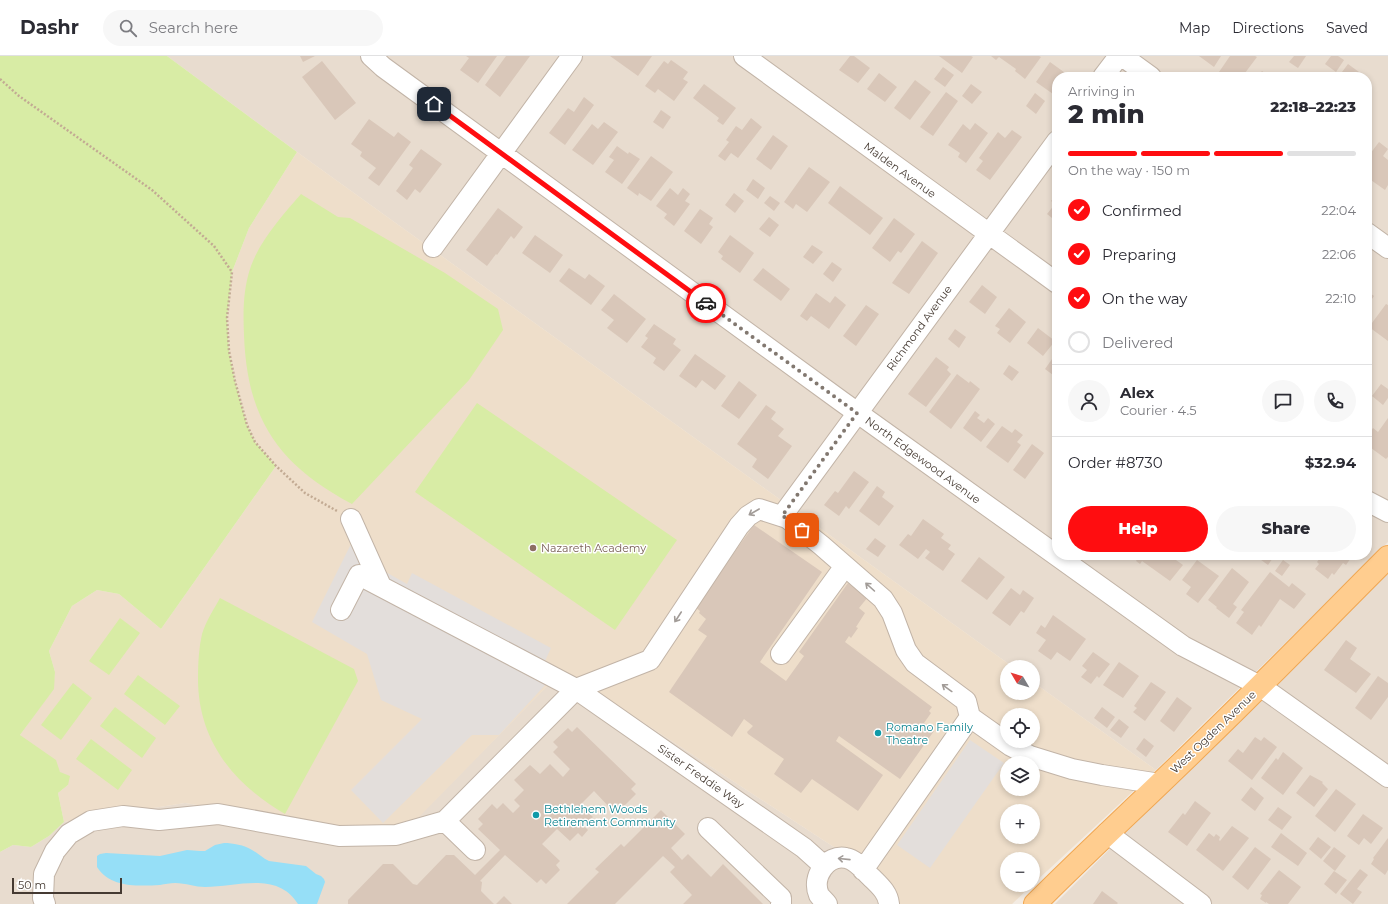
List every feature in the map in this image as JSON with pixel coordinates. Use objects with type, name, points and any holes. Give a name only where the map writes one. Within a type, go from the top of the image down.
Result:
[{"type":"main road","name":"West Ogden Avenue","points":[[1035,904],[1260,686],[1388,558]]},
{"type":"street","name":"North Edgewood Avenue","points":[[371,56],[383,67],[501,154],[857,413],[1052,552]]},
{"type":"street","points":[[433,247],[572,56]]},
{"type":"street","name":"Malden Avenue","points":[[744,56],[1052,279]]},
{"type":"street","points":[[1107,72],[1119,56]]},
{"type":"street","points":[[1122,56],[1144,72]]},
{"type":"street","name":"Richmond Avenue","points":[[782,516],[1052,148]]},
{"type":"street","points":[[1372,237],[1388,248]]},
{"type":"street","points":[[1372,504],[1388,512]]},
{"type":"street","points":[[45,904],[42,898],[44,874],[55,851],[70,834],[91,821],[122,816],[159,820],[218,814],[339,836],[396,835],[445,821],[576,688],[650,660],[730,538],[748,516],[759,509],[787,518],[883,599],[892,613],[906,650],[915,663],[966,701],[970,717],[1011,746],[1036,758],[1072,769],[1160,784]]},
{"type":"street","points":[[351,519],[381,586]]},
{"type":"street","name":"North Edgewood Avenue","points":[[1063,560],[1183,646],[1260,686],[1388,777]]},
{"type":"street","points":[[781,654],[845,566]]},
{"type":"street","name":"Sister Freddie Way","points":[[341,610],[359,575],[576,688],[804,848],[824,866]]},
{"type":"street","points":[[863,870],[970,717]]},
{"type":"street","points":[[445,821],[475,850]]},
{"type":"street","points":[[708,828],[781,898],[781,904]]},
{"type":"street","points":[[1107,833],[1201,904]]},
{"type":"street","points":[[825,903],[820,896],[817,882],[819,874],[824,866],[831,860],[847,858],[855,862],[885,891],[889,904]]},
{"type":"path","points":[[0,79],[19,96],[152,190],[214,246],[232,272],[227,318],[229,351],[234,381],[247,425],[255,442],[276,466],[305,493],[351,519]]},
{"type":"shaded area","points":[[167,56],[1388,56],[1388,542],[1372,558],[1372,72],[1052,72],[1052,560],[1370,560],[1156,770],[1040,687],[1040,660],[1003,660],[297,152]]},
{"type":"shaded area","name":"Nazareth Academy","points":[[297,152],[1003,660],[1000,660],[1000,700],[1040,700],[1040,687],[1156,770],[1040,878],[1040,852],[1000,852],[1000,892],[1025,892],[1012,904],[892,904],[846,855],[563,670],[419,817],[382,829],[341,829],[185,803],[64,822],[58,793],[68,785],[60,772],[20,735],[53,689],[55,672],[49,651],[72,606],[97,590],[119,594],[161,629],[276,466],[255,442],[247,425],[235,381],[229,351],[227,318],[232,272],[249,228]]},
{"type":"shaded area","points":[[354,538],[375,566],[407,584],[412,573],[551,648],[545,661],[560,669],[499,735],[472,735],[383,823],[351,790],[422,719],[381,700],[367,654],[312,622]]},
{"type":"shaded area","points":[[1388,570],[1388,904],[1055,904],[1274,684]]},
{"type":"shaded area","points":[[563,670],[846,855],[892,904],[0,904],[0,852],[13,845],[31,847],[49,836],[64,822],[185,803],[341,829],[419,816]]},
{"type":"shaded area","points":[[970,740],[1000,760],[1000,769],[930,868],[897,845]]},
{"type":"green space","points":[[0,56],[167,56],[297,152],[249,228],[232,272],[227,318],[229,351],[235,381],[247,425],[255,442],[276,466],[161,629],[119,594],[97,590],[72,606],[49,651],[55,672],[54,689],[20,735],[56,760],[60,772],[70,776],[68,785],[58,793],[64,822],[49,836],[31,847],[13,845],[0,852]]},
{"type":"green space","points":[[301,194],[338,217],[350,218],[445,273],[498,309],[503,330],[469,380],[352,504],[326,489],[304,473],[286,456],[271,436],[260,415],[252,391],[246,365],[244,309],[248,275],[260,246],[279,219]]},
{"type":"green space","points":[[477,403],[677,540],[615,630],[415,492]]},
{"type":"green space","points":[[220,598],[354,669],[358,681],[285,814],[266,802],[234,773],[221,757],[211,739],[204,720],[199,699],[198,660],[200,644],[206,624]]},
{"type":"green space","points":[[120,618],[140,633],[109,675],[89,661]]},
{"type":"green space","points":[[138,675],[180,706],[165,725],[124,694]]},
{"type":"green space","points":[[73,683],[92,698],[61,740],[41,725]]},
{"type":"green space","points":[[115,707],[156,738],[142,758],[100,726]]},
{"type":"green space","points":[[91,739],[132,770],[118,790],[76,759]]},
{"type":"water","points":[[224,843],[246,847],[269,861],[306,866],[321,876],[325,882],[317,904],[298,904],[289,894],[279,887],[268,884],[256,883],[205,887],[175,883],[160,885],[125,884],[109,879],[97,867],[97,856],[100,854],[160,856],[187,850],[205,851],[215,845]]},
{"type":"building","points":[[300,56],[315,56],[303,62]]},
{"type":"building","points":[[466,56],[497,56],[478,83],[460,70],[469,58]]},
{"type":"building","points":[[506,56],[530,56],[500,97],[485,85]]},
{"type":"building","points":[[610,56],[652,56],[638,76]]},
{"type":"building","points":[[850,56],[854,56],[870,68],[858,83],[839,70]]},
{"type":"building","points":[[939,56],[971,56],[973,57],[962,73]]},
{"type":"building","points":[[991,56],[1041,57],[1025,79],[1015,71],[1016,69],[999,57],[996,60]]},
{"type":"building","points":[[1199,56],[1221,56],[1214,67]]},
{"type":"building","points":[[1230,56],[1257,57],[1246,72],[1219,72]]},
{"type":"building","points":[[1294,56],[1306,56],[1298,68],[1289,62]]},
{"type":"building","points":[[1331,56],[1338,56],[1344,60],[1336,72],[1325,64]]},
{"type":"building","points":[[671,60],[688,72],[683,79],[688,82],[674,101],[658,89],[655,93],[645,86],[664,61],[668,64]]},
{"type":"building","points":[[322,61],[356,103],[335,120],[302,77]]},
{"type":"building","points":[[1050,62],[1064,72],[1052,72],[1052,93],[1036,82]]},
{"type":"building","points":[[1348,64],[1359,72],[1342,72]]},
{"type":"building","points":[[943,67],[954,75],[945,87],[934,79]]},
{"type":"building","points":[[879,73],[897,87],[885,102],[867,89]]},
{"type":"building","points":[[915,80],[931,92],[910,120],[894,108]]},
{"type":"building","points":[[704,84],[736,108],[723,125],[717,121],[719,118],[693,98]]},
{"type":"building","points":[[971,84],[982,92],[972,104],[962,96]]},
{"type":"building","points":[[946,92],[958,101],[933,136],[920,127]]},
{"type":"building","points":[[1035,93],[1045,101],[1036,114],[1026,106]]},
{"type":"building","points":[[584,97],[594,105],[565,145],[549,133],[568,108],[574,112]]},
{"type":"building","points":[[661,110],[671,117],[663,129],[653,122]]},
{"type":"building","points":[[751,118],[762,127],[738,158],[731,153],[725,161],[718,156],[729,142],[726,140],[736,126],[742,130]]},
{"type":"building","points":[[369,119],[394,137],[398,132],[411,142],[379,186],[368,178],[376,168],[360,156],[362,152],[351,144]]},
{"type":"building","points":[[604,122],[618,132],[593,165],[572,150],[592,124],[598,129]]},
{"type":"building","points":[[975,123],[988,133],[966,163],[958,157],[960,153],[948,145],[963,124],[970,130]]},
{"type":"building","points":[[1012,130],[1022,137],[990,180],[976,170],[983,161],[979,158],[998,132],[1005,138]]},
{"type":"building","points":[[773,135],[788,146],[771,170],[756,159]]},
{"type":"building","points":[[1379,142],[1388,149],[1383,156],[1388,160],[1388,185],[1385,190],[1372,181],[1372,151]]},
{"type":"building","points":[[617,146],[628,154],[629,152],[640,159],[622,184],[605,172],[614,160],[609,157]]},
{"type":"building","points":[[421,149],[442,164],[420,193],[415,189],[407,200],[396,191],[413,168],[409,165]]},
{"type":"building","points":[[651,156],[673,172],[651,201],[639,193],[638,196],[627,188]]},
{"type":"building","points":[[809,167],[830,182],[807,212],[796,204],[793,209],[784,202]]},
{"type":"building","points":[[753,179],[765,188],[758,199],[746,190]]},
{"type":"building","points":[[840,186],[883,218],[870,235],[828,203]]},
{"type":"building","points":[[670,188],[678,195],[683,188],[690,194],[685,201],[690,204],[674,226],[664,218],[667,214],[656,206]]},
{"type":"building","points":[[734,193],[744,201],[735,213],[725,205]]},
{"type":"building","points":[[770,196],[780,203],[774,211],[764,203]]},
{"type":"building","points":[[498,208],[523,227],[514,239],[511,236],[487,266],[466,250]]},
{"type":"building","points":[[1052,208],[1052,218],[1047,214]]},
{"type":"building","points":[[700,209],[713,218],[709,224],[713,227],[701,244],[684,231]]},
{"type":"building","points":[[769,217],[779,225],[770,237],[759,229]]},
{"type":"building","points":[[894,218],[915,234],[901,253],[898,251],[890,262],[872,248]]},
{"type":"building","points":[[535,235],[563,255],[550,273],[522,253]]},
{"type":"building","points":[[730,235],[754,253],[740,273],[721,259],[723,256],[718,252]]},
{"type":"building","points":[[922,241],[938,253],[909,294],[892,283]]},
{"type":"building","points":[[812,245],[823,252],[813,264],[803,257]]},
{"type":"building","points":[[832,262],[842,269],[833,282],[823,274]]},
{"type":"building","points":[[569,268],[585,279],[589,274],[605,286],[591,305],[559,281]]},
{"type":"building","points":[[763,268],[790,289],[781,301],[753,280]]},
{"type":"building","points":[[982,285],[997,297],[985,314],[969,302]]},
{"type":"building","points":[[816,293],[830,303],[835,296],[846,305],[829,329],[811,316],[807,321],[800,316]]},
{"type":"building","points":[[614,294],[646,319],[627,343],[607,328],[614,320],[601,310]]},
{"type":"building","points":[[1386,304],[1388,305],[1388,341],[1372,329],[1372,323]]},
{"type":"building","points":[[866,305],[879,314],[856,346],[843,336]]},
{"type":"building","points":[[1009,308],[1026,322],[1010,343],[997,333],[1000,329],[995,326]]},
{"type":"building","points":[[654,324],[676,339],[673,344],[681,350],[664,371],[653,363],[656,358],[641,347],[648,338],[645,336]]},
{"type":"building","points":[[1038,328],[1052,339],[1052,345],[1043,356],[1027,343]]},
{"type":"building","points":[[955,329],[966,337],[959,348],[948,339]]},
{"type":"building","points":[[695,354],[726,376],[715,390],[702,380],[696,388],[679,376]]},
{"type":"building","points":[[936,357],[949,367],[947,370],[951,374],[926,407],[908,394]]},
{"type":"building","points":[[1052,359],[1052,374],[1045,369]]},
{"type":"building","points":[[1009,365],[1019,372],[1012,381],[1003,374]]},
{"type":"building","points":[[957,374],[969,383],[970,381],[980,389],[951,429],[929,412]]},
{"type":"building","points":[[739,381],[757,395],[739,419],[721,406]]},
{"type":"building","points":[[1381,384],[1388,389],[1388,398],[1383,405],[1372,396]]},
{"type":"building","points":[[766,405],[776,412],[771,419],[784,429],[778,436],[792,446],[768,479],[752,467],[757,459],[737,444]]},
{"type":"building","points":[[975,411],[980,415],[977,418],[984,423],[988,418],[995,424],[981,442],[963,428]]},
{"type":"building","points":[[1388,418],[1388,457],[1386,459],[1372,449],[1372,430],[1373,428],[1378,432]]},
{"type":"building","points":[[1002,426],[1012,433],[1015,429],[1023,435],[1017,442],[1021,445],[1008,463],[986,447]]},
{"type":"building","points":[[1032,444],[1044,453],[1025,479],[1013,470]]},
{"type":"building","points":[[854,471],[869,482],[849,509],[846,506],[839,516],[824,505],[835,491],[838,493]]},
{"type":"building","points":[[877,486],[885,492],[882,497],[894,506],[879,526],[859,511]]},
{"type":"building","points":[[923,519],[944,534],[941,538],[951,545],[948,549],[955,554],[943,571],[925,558],[930,552],[926,549],[918,559],[899,545],[908,534],[911,536]]},
{"type":"building","points":[[754,525],[822,572],[760,662],[786,681],[804,656],[799,652],[848,583],[868,597],[859,608],[865,613],[856,627],[858,628],[851,638],[849,636],[845,642],[932,707],[929,711],[931,713],[924,723],[934,731],[900,779],[839,736],[836,741],[883,775],[858,811],[812,779],[801,793],[774,774],[784,759],[748,734],[747,732],[753,726],[744,719],[732,737],[669,692],[707,636],[698,630],[706,619],[695,607]]},
{"type":"building","points":[[875,538],[886,546],[878,557],[866,549]]},
{"type":"building","points":[[979,557],[1005,577],[987,600],[961,581]]},
{"type":"building","points":[[1176,560],[1183,565],[1170,581],[1142,561],[1140,564],[1136,561]]},
{"type":"building","points":[[1197,560],[1219,576],[1198,603],[1186,594],[1191,587],[1182,580]]},
{"type":"building","points":[[1261,560],[1272,560],[1268,565]]},
{"type":"building","points":[[1283,560],[1290,565],[1282,576],[1275,571]]},
{"type":"building","points":[[1318,560],[1350,560],[1346,565],[1343,563],[1334,575],[1332,573],[1328,579],[1315,569],[1319,564],[1317,562]]},
{"type":"building","points":[[1232,568],[1249,582],[1233,604],[1237,607],[1229,618],[1208,600]]},
{"type":"building","points":[[1270,572],[1289,587],[1292,583],[1306,594],[1294,609],[1280,599],[1261,627],[1259,625],[1252,635],[1236,623],[1244,612],[1241,610]]},
{"type":"building","points":[[1011,588],[1020,595],[1023,590],[1034,598],[1024,613],[1021,611],[1010,626],[992,613]]},
{"type":"building","points":[[1053,615],[1086,639],[1070,661],[1057,652],[1051,660],[1038,651],[1046,640],[1036,633],[1041,625],[1045,628]]},
{"type":"building","points":[[1346,640],[1357,648],[1350,659],[1371,674],[1356,693],[1324,670]]},
{"type":"building","points":[[1093,652],[1110,664],[1099,678],[1097,676],[1091,684],[1081,677],[1087,670],[1082,666]]},
{"type":"building","points":[[1119,662],[1139,676],[1123,698],[1103,685]]},
{"type":"building","points":[[1378,676],[1388,683],[1388,697],[1371,720],[1355,708]]},
{"type":"building","points":[[1151,682],[1166,692],[1145,721],[1133,712],[1137,708],[1134,706]]},
{"type":"building","points":[[1177,697],[1192,708],[1174,732],[1160,721]]},
{"type":"building","points":[[1102,707],[1115,717],[1107,728],[1094,718]]},
{"type":"building","points":[[1119,719],[1129,727],[1121,738],[1110,730]]},
{"type":"building","name":"Bethlehem Woods Retirement Community","points":[[577,727],[636,784],[631,789],[636,794],[622,808],[617,803],[611,809],[594,791],[580,805],[593,817],[584,826],[588,830],[582,837],[578,833],[570,841],[557,829],[542,844],[560,861],[556,865],[560,870],[546,884],[541,879],[537,883],[505,855],[480,881],[482,882],[481,891],[494,904],[348,904],[348,900],[383,864],[393,864],[413,884],[417,885],[446,855],[454,855],[475,875],[500,850],[478,829],[483,824],[478,819],[492,804],[497,809],[503,803],[513,813],[520,806],[514,800],[524,790],[514,780],[530,765],[540,774],[550,764],[563,777],[570,769],[553,752],[558,747],[553,742],[568,728],[572,732]]},
{"type":"building","points":[[1255,737],[1261,741],[1264,737],[1277,747],[1252,780],[1228,761],[1238,749],[1243,753]]},
{"type":"building","points":[[1144,738],[1154,746],[1146,757],[1136,749]]},
{"type":"building","points":[[1283,752],[1303,768],[1283,795],[1261,778],[1276,758],[1278,760]]},
{"type":"building","points":[[1310,775],[1323,782],[1322,783],[1328,789],[1314,807],[1296,793]]},
{"type":"building","points":[[1251,787],[1264,798],[1255,811],[1241,800]]},
{"type":"building","points":[[1336,789],[1356,804],[1335,832],[1315,816]]},
{"type":"building","points":[[1195,801],[1211,813],[1187,846],[1168,832],[1183,813],[1185,815]]},
{"type":"building","points":[[1278,807],[1292,817],[1282,830],[1268,820]]},
{"type":"building","name":"Bethlehem Woods Retirement Community","points":[[661,810],[685,834],[671,848],[682,860],[688,854],[711,877],[723,864],[763,904],[683,904],[692,895],[670,872],[675,867],[663,856],[615,904],[567,904],[599,872],[595,869],[621,844],[624,847]]},
{"type":"building","points":[[1363,814],[1383,828],[1371,844],[1364,838],[1359,845],[1347,836]]},
{"type":"building","points":[[1232,826],[1249,838],[1223,871],[1196,850],[1209,833],[1214,837],[1216,834],[1220,837],[1220,841]]},
{"type":"building","points":[[1281,833],[1307,853],[1298,866],[1271,847]]},
{"type":"building","points":[[1318,837],[1331,847],[1321,859],[1309,849]]},
{"type":"building","points":[[1388,838],[1388,870],[1385,875],[1371,864],[1374,859],[1373,858]]},
{"type":"building","points":[[1255,847],[1271,859],[1248,890],[1232,877]]},
{"type":"building","points":[[1334,847],[1346,856],[1335,871],[1323,861]]},
{"type":"building","points":[[1360,869],[1368,875],[1357,889],[1362,892],[1353,904],[1340,894]]},
{"type":"building","points":[[1279,870],[1301,887],[1288,904],[1266,903],[1260,899],[1262,895],[1260,894]]},
{"type":"building","points":[[1334,871],[1347,880],[1336,894],[1324,884]]},
{"type":"building","points":[[1102,891],[1118,903],[1093,904]]},
{"type":"building","points":[[504,896],[512,904],[496,904]]},
{"type":"way so far","points":[[706,303],[857,413],[782,516],[787,518],[802,530]]},
{"type":"place","name":"Nazareth Academy","points":[[533,548]]},
{"type":"place","name":"Romano Family Theatre","points":[[878,733]]},
{"type":"place","name":"Bethlehem Woods Retirement Community","points":[[536,815]]},
{"type":"route","points":[[434,104],[706,303]]}]
